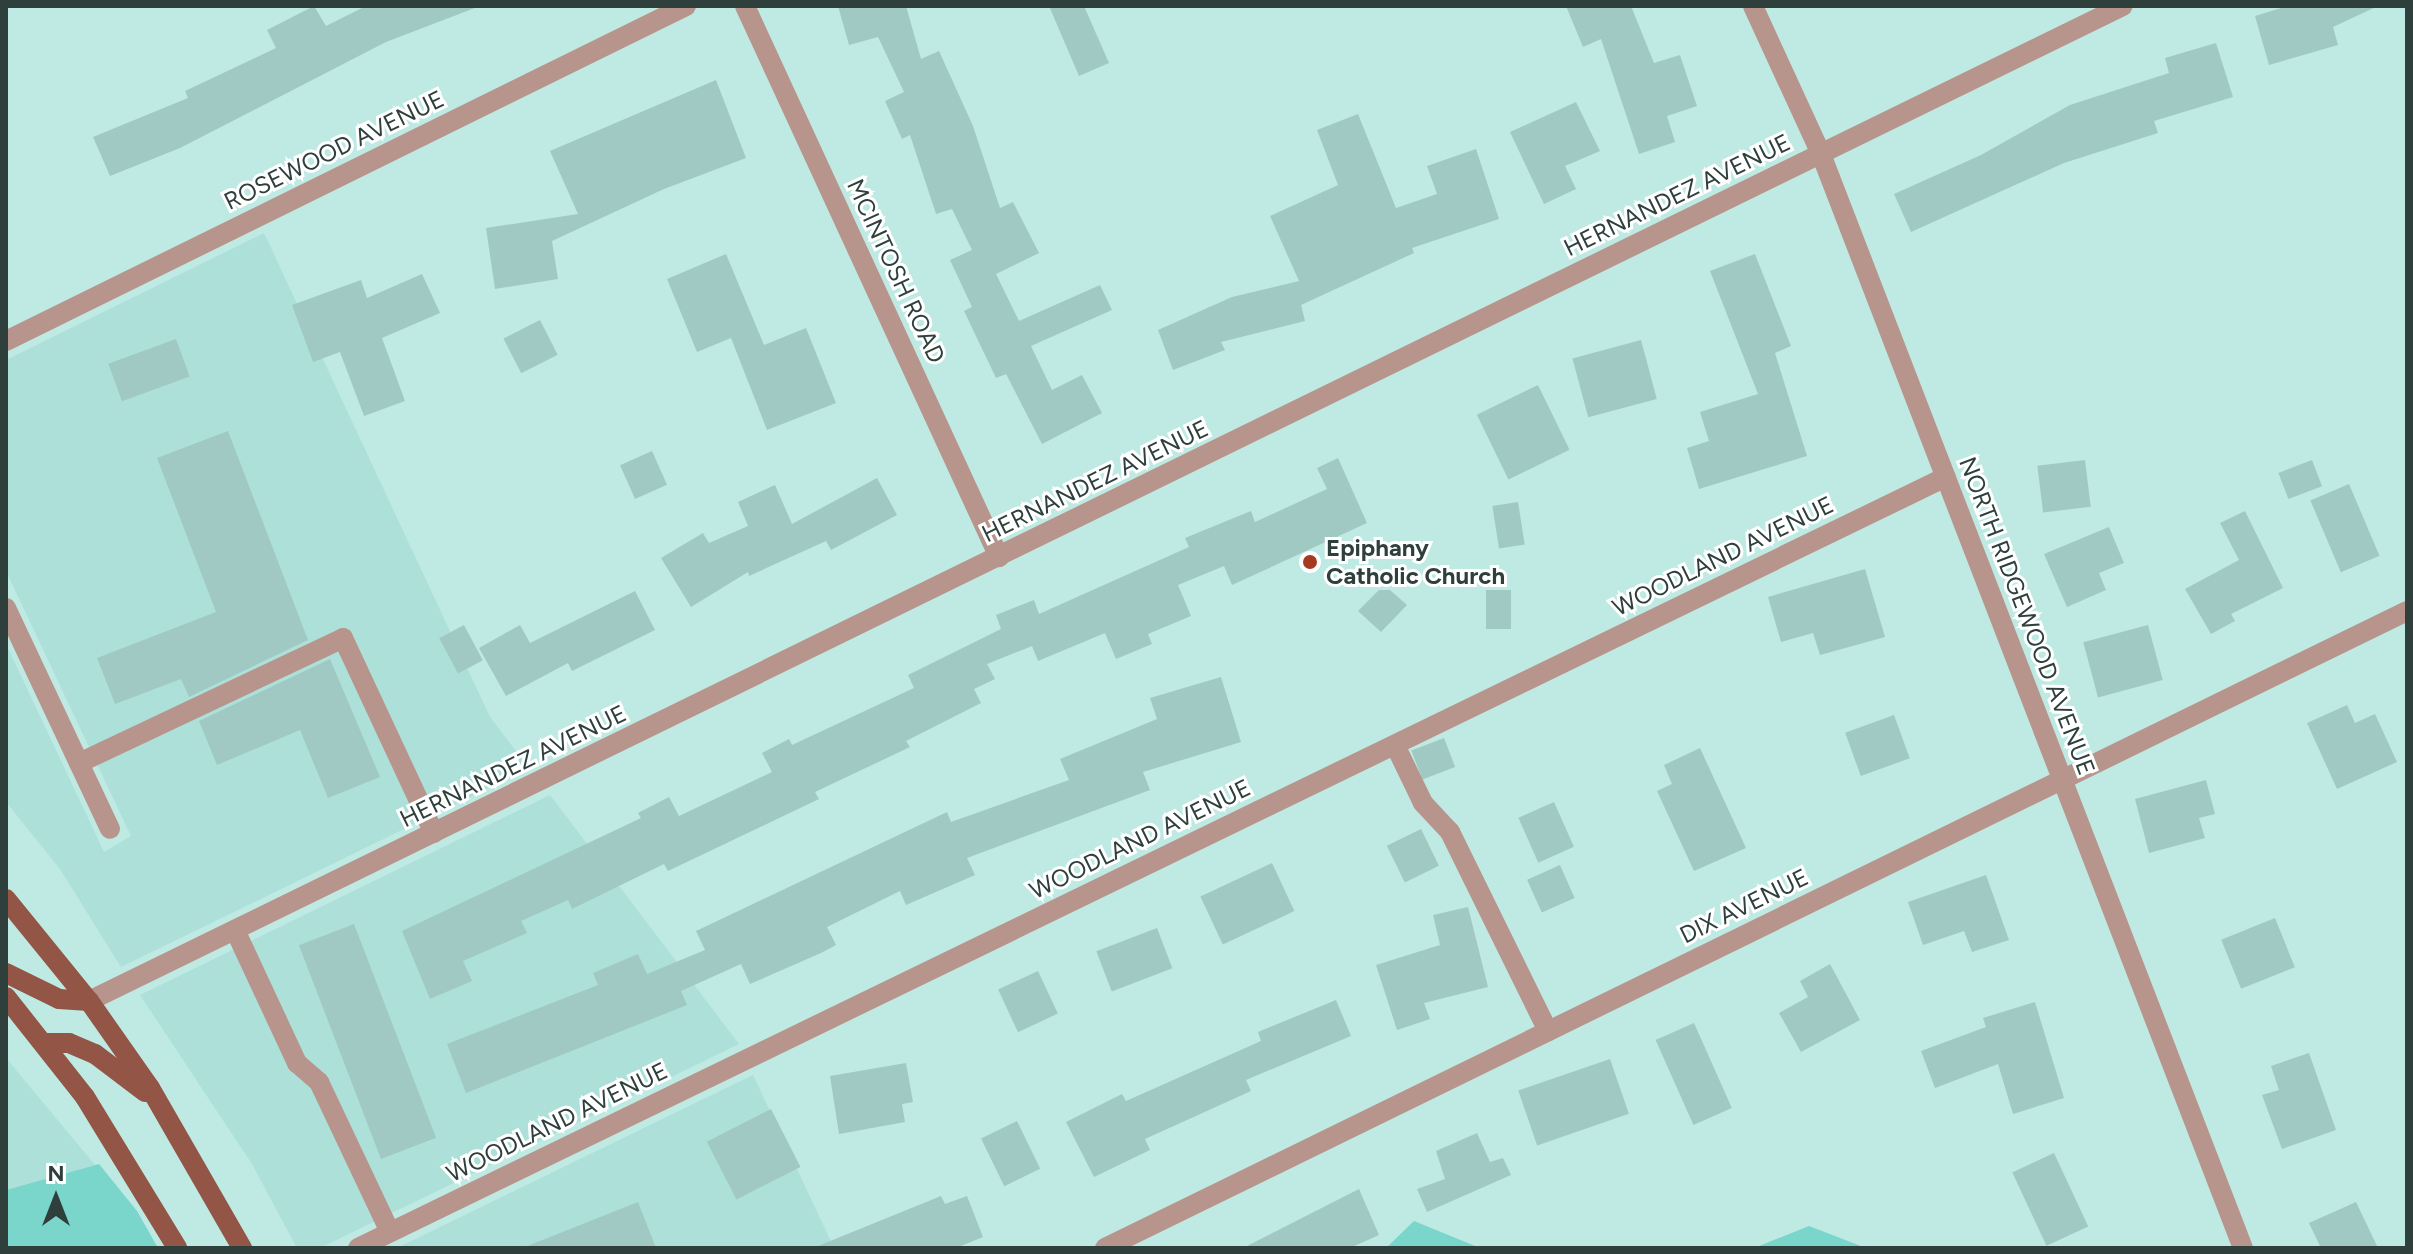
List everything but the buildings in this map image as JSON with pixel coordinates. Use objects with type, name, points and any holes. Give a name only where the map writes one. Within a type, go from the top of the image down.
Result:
[{"type":"main road","points":[[6,899],[89,1001],[158,1101],[242,1248]]},
{"type":"main road","points":[[6,973],[59,999],[89,1001]]},
{"type":"main road","points":[[6,997],[85,1097],[177,1248]]},
{"type":"main road","points":[[44,1043],[69,1043],[95,1054],[158,1101]]},
{"type":"street","name":"ROSEWOOD AVENUE","points":[[6,341],[686,6]]},
{"type":"street","name":"MCINTOSH ROAD","points":[[745,6],[999,557]]},
{"type":"street","name":"NORTH RIDGEWOOD AVENUE","points":[[1753,6],[1821,154],[2243,1248]]},
{"type":"street","name":"HERNANDEZ AVENUE","points":[[89,1001],[2123,6]]},
{"type":"street","name":"WOODLAND AVENUE","points":[[358,1248],[1946,477]]},
{"type":"street","points":[[6,608],[110,829]]},
{"type":"street","name":"DIX AVENUE","points":[[1105,1248],[2407,611]]},
{"type":"street","points":[[79,763],[343,638],[434,833]]},
{"type":"street","points":[[1395,745],[1423,803],[1450,832],[1548,1031]]},
{"type":"street","points":[[235,930],[297,1063],[319,1082],[390,1232]]},
{"type":"shaded area","points":[[264,233],[490,717],[529,768],[121,967],[60,869],[6,802],[6,644],[104,852],[131,836],[6,571],[6,360]]},
{"type":"shaded area","points":[[550,795],[739,1044],[320,1248],[297,1248],[252,1164],[140,995]]},
{"type":"shaded area","points":[[6,1058],[95,1165],[6,1190]]},
{"type":"shaded area","points":[[753,1075],[834,1248],[397,1248]]},
{"type":"shaded area","points":[[99,1164],[137,1211],[158,1248],[6,1248],[6,1190]]},
{"type":"shaded area","points":[[1414,1221],[1480,1248],[1386,1248]]},
{"type":"shaded area","points":[[1809,1226],[1866,1248],[1754,1248]]},
{"type":"place","name":"Epiphany Catholic Church","points":[[1310,562]]}]
